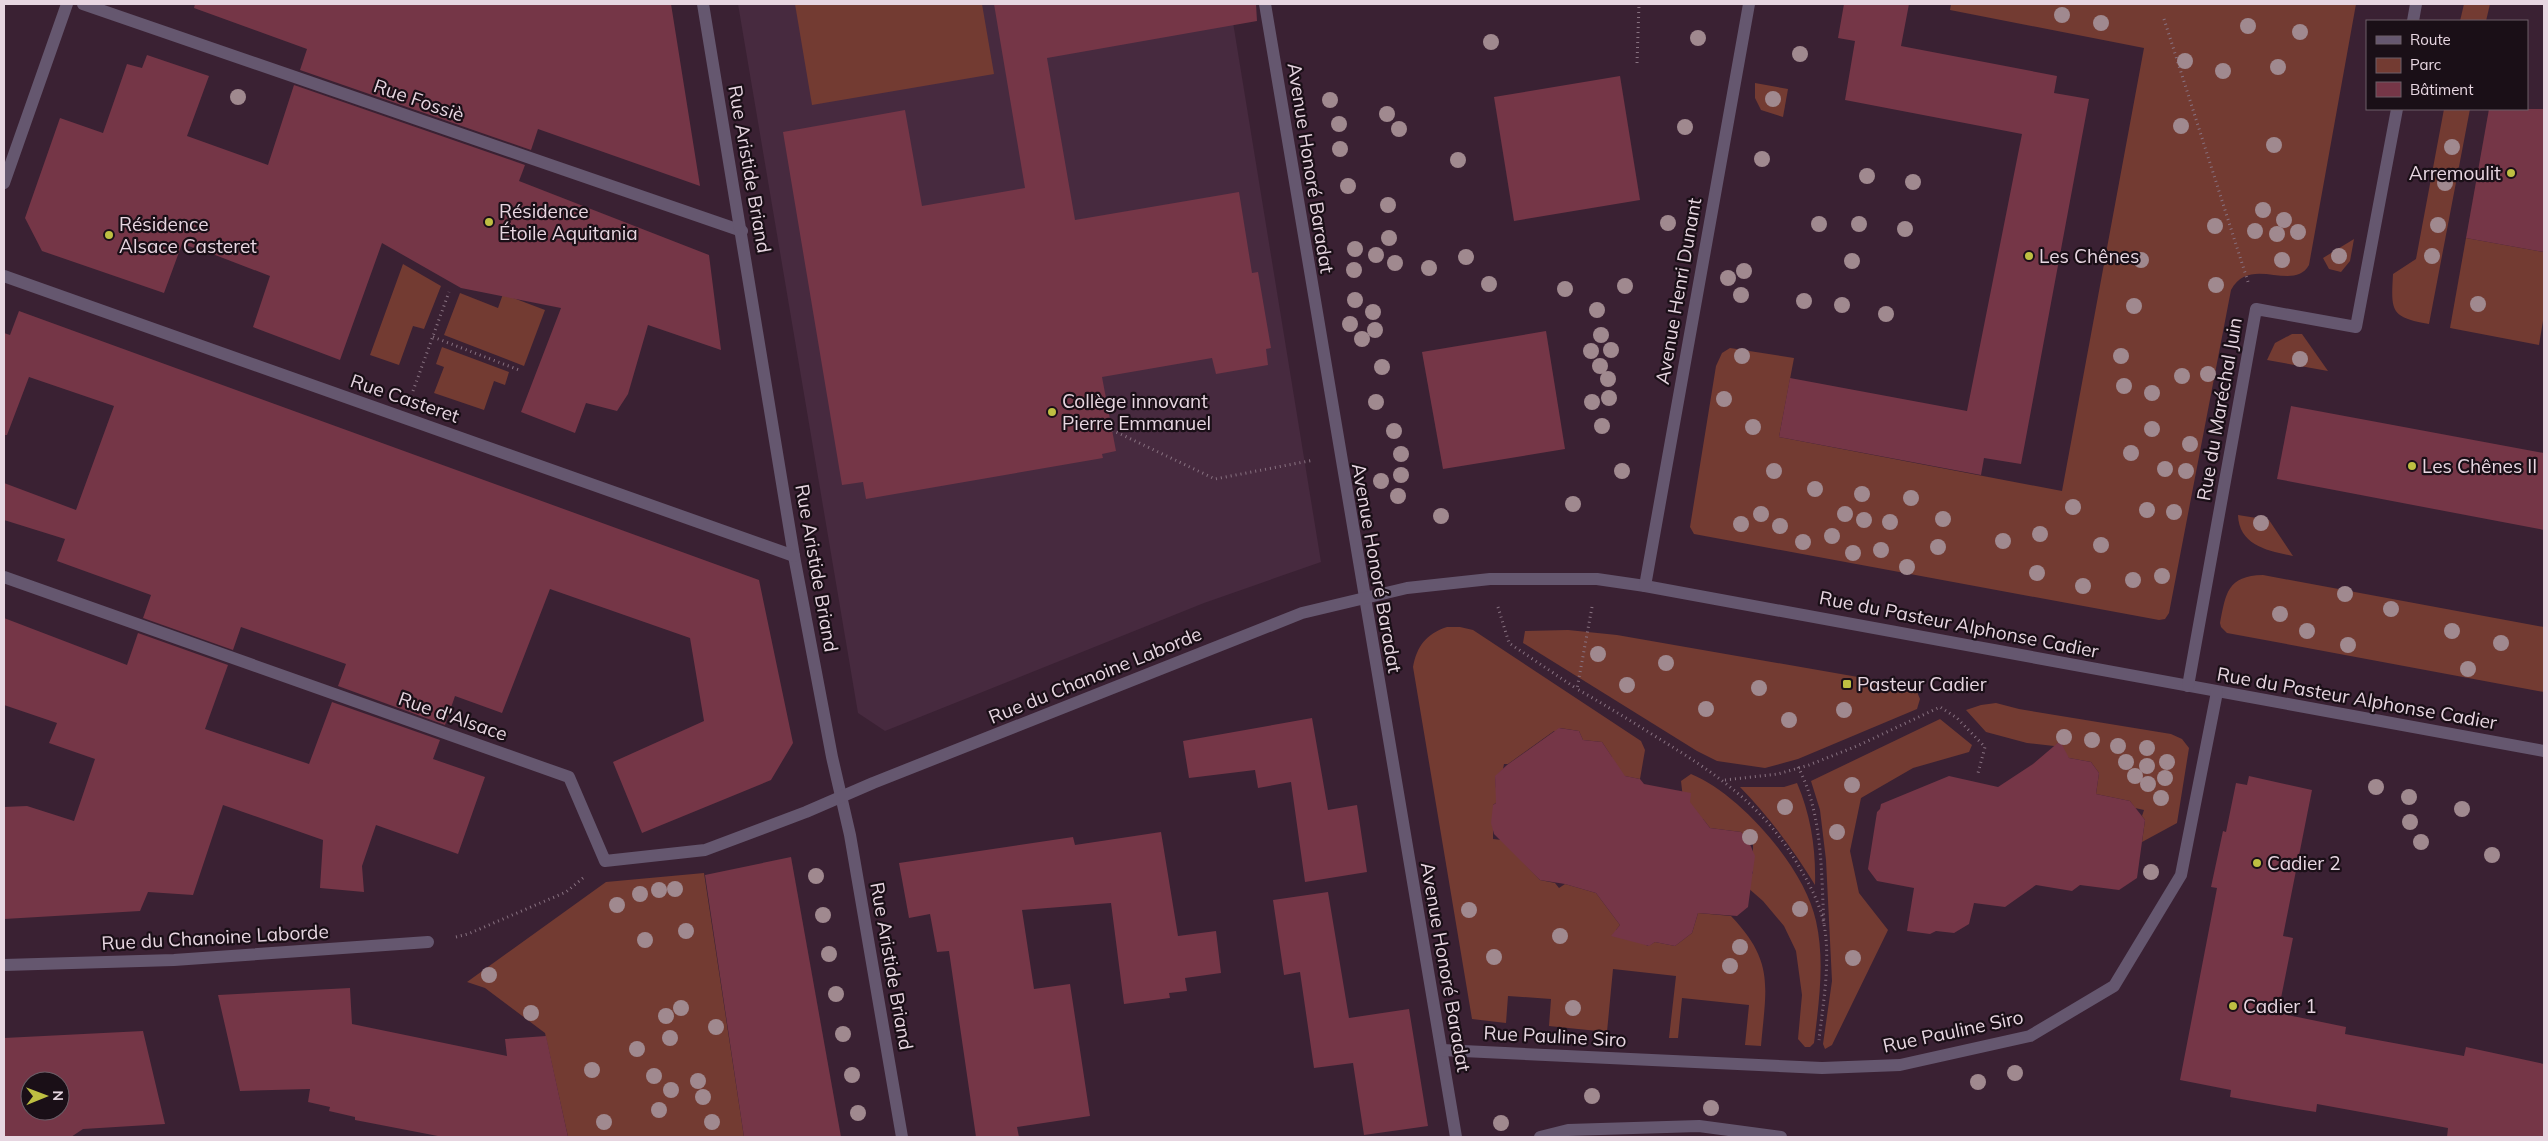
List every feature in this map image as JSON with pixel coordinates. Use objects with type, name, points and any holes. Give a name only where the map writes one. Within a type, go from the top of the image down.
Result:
[{"type":"street","points":[[4,183],[67,4]]},
{"type":"street","name":"Rue Fossiè","points":[[83,4],[742,231]]},
{"type":"street","name":"Rue Aristide Briand","points":[[703,4],[742,231],[794,556],[832,757],[842,796],[902,1137]]},
{"type":"street","name":"Avenue Honoré Baradat","points":[[1265,4],[1456,1137]]},
{"type":"street","name":"Avenue Henri Dunant","points":[[1645,586],[1749,4]]},
{"type":"street","points":[[2413,20],[2416,4]]},
{"type":"street","name":"Rue du Maréchal Juin","points":[[2188,686],[2256,309],[2356,327],[2397,110]]},
{"type":"street","name":"Rue Casteret","points":[[4,276],[794,556]]},
{"type":"street","name":"Rue d'Alsace","points":[[4,577],[569,778],[605,861]]},
{"type":"street","name":"Rue du Pasteur Alphonse Cadier","points":[[1364,598],[1407,588],[1490,579],[1597,579],[1645,586],[2544,751]]},
{"type":"street","name":"Rue du Chanoine Laborde","points":[[842,796],[1302,613],[1364,598]]},
{"type":"street","name":"Rue Pauline Siro","points":[[1442,1050],[1816,1067],[1900,1065],[2030,1036],[2114,986],[2181,875],[2217,692]]},
{"type":"street","points":[[605,861],[705,850],[842,796]]},
{"type":"street","name":"Rue du Chanoine Laborde","points":[[4,965],[174,960],[428,942]]},
{"type":"street","points":[[1540,1137],[1568,1130],[1699,1126],[1781,1137]]},
{"type":"path","points":[[1637,63],[1639,4]]},
{"type":"path","points":[[2164,19],[2256,309]]},
{"type":"path","points":[[403,418],[449,292]]},
{"type":"path","points":[[433,337],[520,370]]},
{"type":"path","points":[[1112,430],[1215,479],[1340,455]]},
{"type":"path","points":[[1490,579],[1509,643],[1577,690],[1696,760],[1724,780],[1760,813],[1792,853],[1813,891],[1825,930]]},
{"type":"path","points":[[1577,690],[1597,579]]},
{"type":"path","points":[[1724,780],[1778,774],[1857,746],[1940,707],[1957,718],[1985,747],[1978,773]]},
{"type":"path","points":[[1798,767],[1806,782],[1815,814],[1825,930],[1826,978],[1816,1067]]},
{"type":"path","points":[[428,942],[468,934],[566,892],[605,861]]},
{"type":"shaded area","name":"Collège innovant Pierre Emmanuel","points":[[738,4],[1230,4],[1321,562],[1204,603],[885,731],[858,713]]},
{"type":"green space","points":[[795,4],[982,4],[994,74],[812,105]]},
{"type":"green space","points":[[1951,4],[2356,4],[2309,265],[2302,273],[2293,276],[2249,275],[2239,280],[2231,290],[2169,613],[2165,619],[2159,620],[1694,534],[1690,527],[1716,366],[1722,353],[1730,348],[1794,358],[1779,437],[2062,491],[2144,48],[1950,10]]},
{"type":"green space","points":[[2464,4],[2490,4],[2486,20],[2460,20]]},
{"type":"green space","points":[[1755,83],[1788,89],[1783,117],[1761,110],[1755,98]]},
{"type":"green space","points":[[2444,110],[2470,110],[2429,324],[2400,315],[2393,304],[2393,274],[2416,259]]},
{"type":"green space","points":[[2466,238],[2544,252],[2544,315],[2539,345],[2450,328]]},
{"type":"green space","points":[[2354,239],[2350,261],[2341,272],[2329,269],[2323,258]]},
{"type":"green space","points":[[403,264],[441,286],[424,329],[413,326],[399,365],[370,355]]},
{"type":"green space","points":[[460,293],[498,308],[503,294],[545,310],[524,366],[444,335]]},
{"type":"green space","points":[[2292,334],[2302,334],[2328,371],[2267,360],[2275,343]]},
{"type":"green space","points":[[442,347],[509,372],[505,385],[494,381],[484,410],[434,393],[444,367],[436,364]]},
{"type":"green space","points":[[2238,515],[2269,520],[2293,556],[2265,549],[2250,540],[2244,534]]},
{"type":"green space","points":[[2263,575],[2544,627],[2544,692],[2227,633],[2220,623],[2224,603],[2230,588],[2242,579]]},
{"type":"green space","points":[[1447,627],[1473,630],[1641,741],[1645,750],[1640,779],[1609,773],[1612,757],[1602,742],[1583,740],[1579,731],[1560,728],[1558,731],[1554,731],[1508,764],[1504,764],[1503,769],[1495,777],[1497,802],[1493,805],[1493,839],[1502,840],[1540,880],[1555,883],[1559,888],[1565,884],[1596,893],[1620,925],[1616,930],[1648,946],[1655,942],[1675,946],[1692,933],[1698,913],[1731,916],[1755,947],[1761,962],[1764,976],[1765,1007],[1761,1046],[1745,1045],[1749,1005],[1682,998],[1678,1038],[1669,1038],[1676,976],[1613,969],[1607,1032],[1549,1026],[1551,999],[1508,996],[1506,1023],[1472,1019],[1413,667],[1420,647],[1428,637]]},
{"type":"green space","points":[[1568,630],[1617,635],[1915,687],[1920,699],[1917,709],[1798,759],[1765,768],[1717,761],[1697,751],[1523,643],[1525,631]]},
{"type":"green space","points":[[1996,703],[2019,709],[2171,734],[2182,739],[2189,748],[2177,823],[2142,842],[2145,820],[2142,816],[2144,810],[2135,808],[2130,801],[2096,794],[2099,773],[2091,762],[2069,758],[2054,746],[2027,743],[1986,732],[1966,710]]},
{"type":"green space","points":[[1940,719],[1972,745],[1969,752],[1913,768],[1861,798],[1850,851],[1859,893],[1888,930],[1832,1045],[1825,1049],[1823,1044],[1832,981],[1826,860],[1820,810],[1811,781]]},
{"type":"green space","points":[[1691,774],[1730,798],[1768,835],[1785,856],[1799,878],[1809,900],[1819,936],[1821,966],[1814,1043],[1810,1047],[1805,1047],[1798,1039],[1802,995],[1796,951],[1784,926],[1763,901],[1747,887],[1749,877],[1753,873],[1753,842],[1747,841],[1741,832],[1710,828],[1703,819],[1685,816],[1681,781]]},
{"type":"green space","points":[[1797,783],[1812,833],[1815,885],[1780,834],[1740,787],[1784,787]]},
{"type":"green space","points":[[704,873],[744,1137],[568,1137],[545,1033],[485,988],[467,982],[606,882]]},
{"type":"building","points":[[195,4],[671,4],[700,186],[538,129],[531,150],[300,70],[307,49],[194,8]]},
{"type":"building","points":[[994,4],[1256,4],[1257,21],[1047,58],[1075,220],[1239,192],[1252,273],[1258,272],[1271,348],[1266,349],[1268,365],[1216,374],[1212,358],[1102,377],[1116,451],[1102,454],[1103,458],[866,499],[863,482],[842,485],[783,132],[905,110],[922,206],[1025,188]]},
{"type":"building","name":"Les Chênes","points":[[1844,4],[1909,4],[1901,46],[2057,76],[2054,93],[2089,99],[2021,464],[1984,458],[1981,475],[1779,437],[1790,378],[1967,411],[2022,134],[1845,100],[1855,41],[1838,38]]},
{"type":"building","points":[[147,55],[209,76],[187,136],[268,165],[294,85],[525,165],[519,181],[709,255],[721,350],[648,325],[628,394],[617,411],[586,403],[575,433],[521,412],[561,308],[461,288],[382,243],[340,360],[253,327],[270,276],[210,253],[182,244],[164,293],[42,251],[25,218],[60,118],[103,133],[127,64],[142,68]]},
{"type":"building","points":[[1620,76],[1640,200],[1514,221],[1494,97]]},
{"type":"building","name":"Arremoulit","points":[[2544,109],[2544,252],[2466,238],[2489,110]]},
{"type":"building","points":[[19,311],[759,580],[793,743],[771,780],[642,833],[613,762],[704,721],[690,638],[550,589],[502,713],[455,696],[445,725],[338,686],[346,664],[241,627],[233,650],[143,618],[151,595],[57,561],[65,539],[4,520],[4,483],[76,510],[114,406],[29,377],[7,435],[4,435],[4,333],[10,335]]},
{"type":"building","points":[[1546,331],[1565,449],[1443,469],[1422,352]]},
{"type":"building","name":"Les Chênes II","points":[[2291,406],[2544,453],[2544,530],[2277,479]]},
{"type":"building","points":[[4,618],[127,665],[138,633],[228,665],[205,729],[309,764],[332,702],[440,740],[433,759],[485,777],[458,854],[376,825],[362,866],[364,892],[320,888],[323,840],[223,805],[193,895],[148,892],[140,911],[4,919],[4,807],[27,806],[74,821],[95,759],[49,743],[57,723],[4,705]]},
{"type":"building","points":[[1312,718],[1328,810],[1357,805],[1367,872],[1305,882],[1291,782],[1258,788],[1255,770],[1189,778],[1183,741]]},
{"type":"building","points":[[1559,728],[1579,731],[1583,740],[1602,742],[1625,776],[1640,779],[1644,784],[1691,793],[1690,802],[1710,828],[1741,832],[1749,842],[1755,856],[1748,907],[1737,916],[1698,913],[1692,933],[1675,946],[1655,942],[1649,946],[1611,936],[1620,925],[1596,893],[1565,884],[1540,880],[1494,834],[1491,823],[1493,805],[1496,803],[1495,776],[1507,765]]},
{"type":"building","points":[[2060,741],[2069,758],[2091,762],[2099,773],[2096,794],[2130,801],[2145,820],[2137,878],[2119,890],[2080,885],[2072,891],[2036,885],[2005,907],[1974,903],[1969,924],[1954,933],[1936,931],[1930,934],[1907,931],[1914,888],[1877,881],[1868,869],[1877,812],[1881,804],[1949,776],[1998,787],[2033,764]]},
{"type":"building","name":"Cadier 1","points":[[2249,776],[2312,790],[2283,936],[2293,938],[2278,1013],[2346,1027],[2345,1034],[2464,1056],[2466,1047],[2544,1064],[2544,1137],[2447,1137],[2448,1128],[2317,1104],[2316,1112],[2230,1097],[2231,1090],[2180,1080],[2217,888],[2211,887],[2223,831],[2226,832],[2236,783],[2247,785]]},
{"type":"building","points":[[1161,832],[1178,936],[1216,931],[1221,973],[1185,978],[1187,991],[1169,993],[1170,998],[1124,1004],[1111,903],[1022,910],[1034,989],[1070,984],[1090,1116],[1017,1127],[1019,1137],[976,1137],[949,951],[937,952],[930,914],[909,918],[899,863],[1073,837],[1075,845]]},
{"type":"building","points":[[791,857],[841,1137],[744,1137],[705,875]]},
{"type":"building","points":[[1328,892],[1349,1018],[1409,1009],[1428,1126],[1364,1135],[1353,1063],[1314,1068],[1300,972],[1284,975],[1273,900]]},
{"type":"building","points":[[350,988],[352,1024],[507,1056],[505,1039],[546,1036],[568,1137],[443,1137],[355,1120],[355,1117],[329,1111],[330,1107],[308,1102],[310,1089],[240,1091],[218,995]]},
{"type":"building","points":[[143,1031],[165,1124],[83,1129],[71,1137],[4,1136],[4,1038]]},
{"type":"place","name":"Arremoulit","points":[[2511,173]]},
{"type":"place","name":"Résidence Étoile Aquitania","points":[[489,222]]},
{"type":"place","name":"Résidence Alsace Casteret","points":[[109,235]]},
{"type":"place","name":"Les Chênes","points":[[2029,256]]},
{"type":"place","name":"Collège innovant Pierre Emmanuel","points":[[1052,412]]},
{"type":"place","name":"Les Chênes II","points":[[2412,466]]},
{"type":"place","name":"Pasteur Cadier","points":[[1847,684]]},
{"type":"place","name":"Cadier 2","points":[[2257,863]]},
{"type":"place","name":"Cadier 1","points":[[2233,1006]]}]
